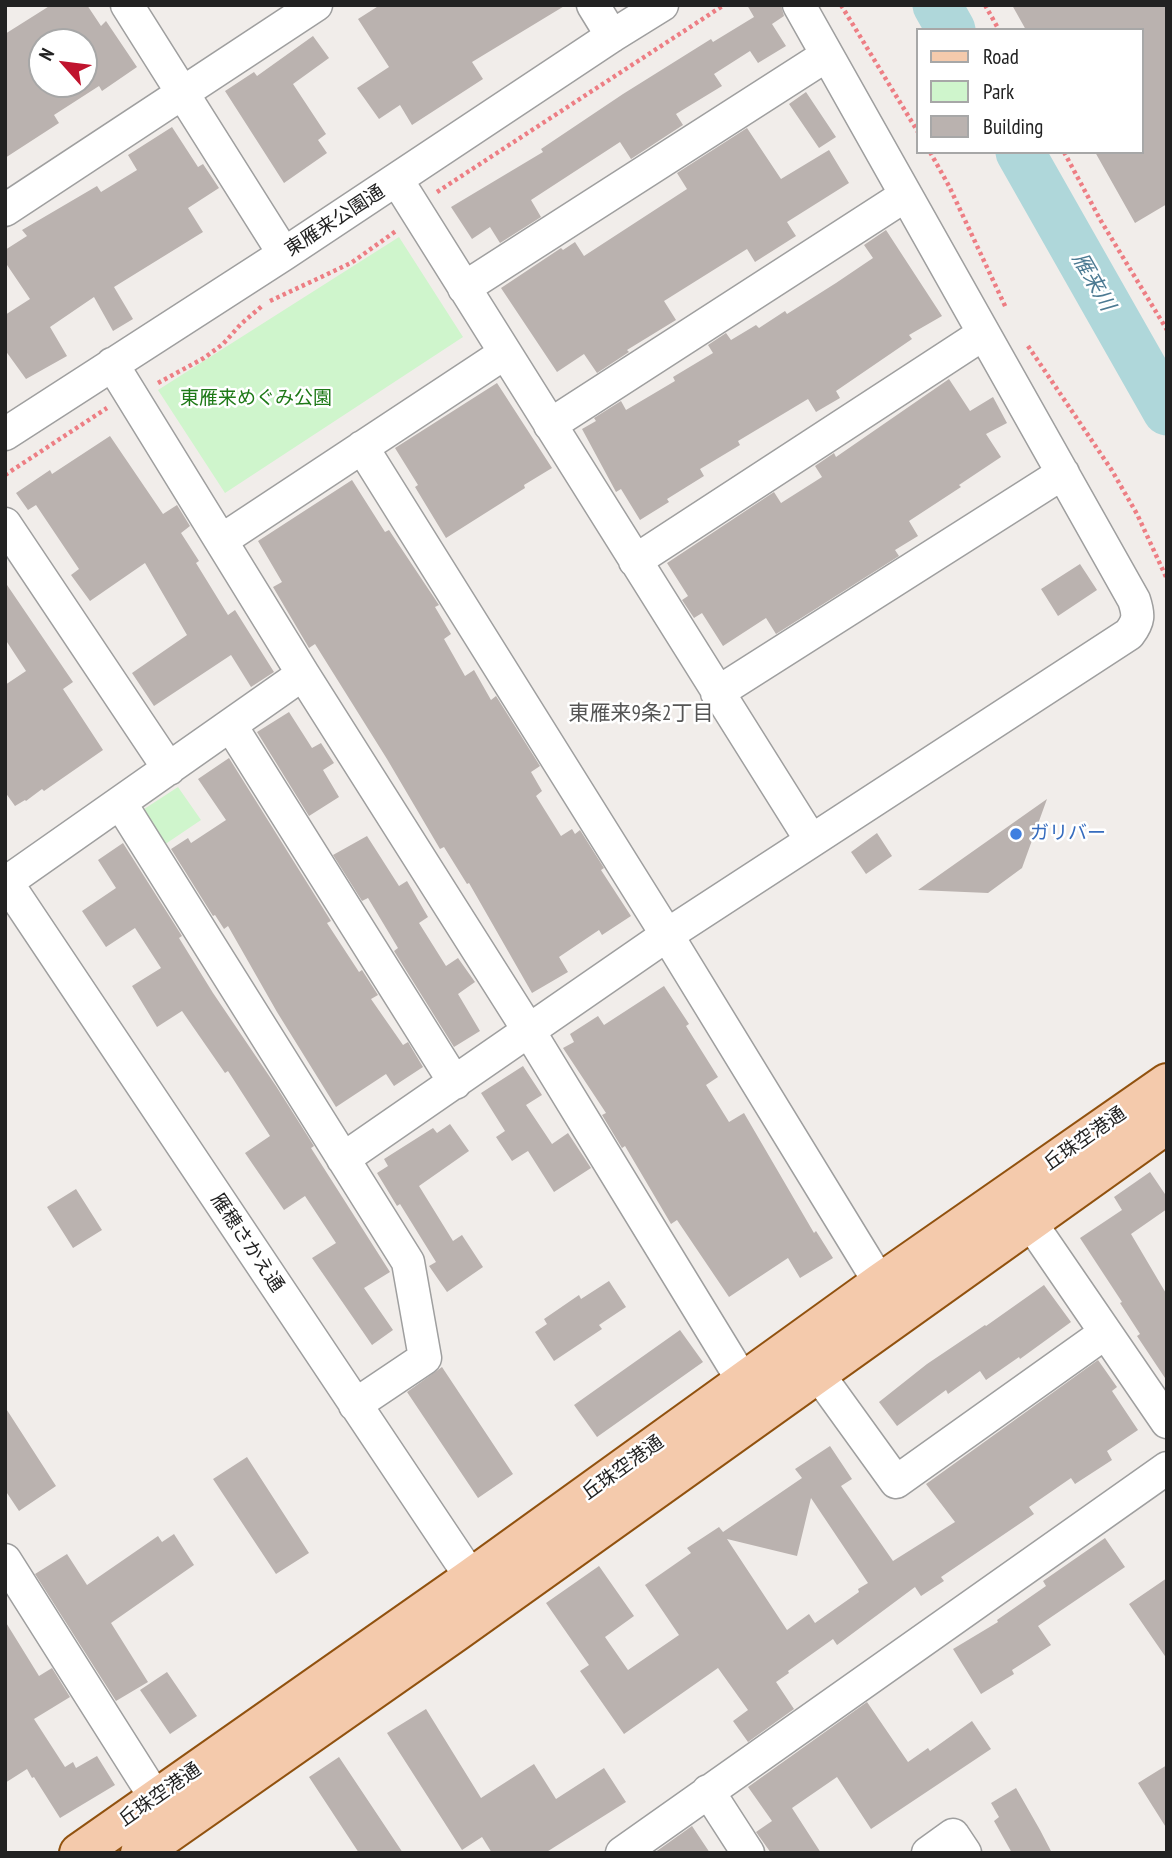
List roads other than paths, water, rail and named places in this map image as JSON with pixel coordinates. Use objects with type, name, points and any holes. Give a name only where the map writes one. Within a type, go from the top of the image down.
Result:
[{"type":"main road","name":"丘珠空港通","points":[[79,1853],[163,1814],[481,1592],[1017,1209],[1167,1083]]},
{"type":"main road","name":"丘珠空港通","points":[[481,1592],[743,1381],[806,1358],[880,1283],[1167,1124]]},
{"type":"main road","name":"丘珠空港通","points":[[140,1853],[163,1814]]},
{"type":"street","points":[[127,5],[284,254]]},
{"type":"street","points":[[5,211],[316,5]]},
{"type":"street","points":[[593,5],[612,36]]},
{"type":"street","name":"東雁来公園通","points":[[5,434],[662,5]]},
{"type":"street","points":[[343,1159],[667,935],[1129,634],[1137,624],[1139,616],[1134,600],[799,5]]},
{"type":"street","points":[[464,288],[827,55]]},
{"type":"street","points":[[397,180],[811,841]]},
{"type":"street","points":[[550,425],[906,195]]},
{"type":"street","points":[[635,561],[983,334]]},
{"type":"street","points":[[222,540],[505,353]]},
{"type":"street","points":[[112,364],[303,674],[529,1031],[743,1381]]},
{"type":"street","points":[[362,447],[667,935],[880,1283]]},
{"type":"street","points":[[717,693],[1063,473]]},
{"type":"street","points":[[5,524],[169,769]]},
{"type":"street","points":[[6,881],[121,804],[303,674]]},
{"type":"street","points":[[231,726],[455,1083]]},
{"type":"street","points":[[121,804],[408,1262],[425,1358],[355,1405]]},
{"type":"street","name":"雁穂さかえ通","points":[[6,881],[481,1592]]},
{"type":"street","points":[[1017,1209],[1167,1422]]},
{"type":"street","points":[[806,1358],[896,1482],[1105,1333]]},
{"type":"street","points":[[622,1853],[1167,1468]]},
{"type":"street","points":[[5,1560],[163,1814]]},
{"type":"street","points":[[708,1791],[748,1853]]},
{"type":"street","points":[[929,1853],[953,1835],[965,1853]]},
{"type":"waterway","name":"雁来川","points":[[937,5],[950,28]]},
{"type":"waterway","name":"雁来川","points":[[1021,154],[1167,411]]},
{"type":"place","name":"ガリバー","points":[[1016,834]]},
{"type":"district","name":"東雁来9条2丁目","points":[[641,714]]},
{"type":"park label","name":"東雁来めぐみ公園","points":[[256,399]]}]
